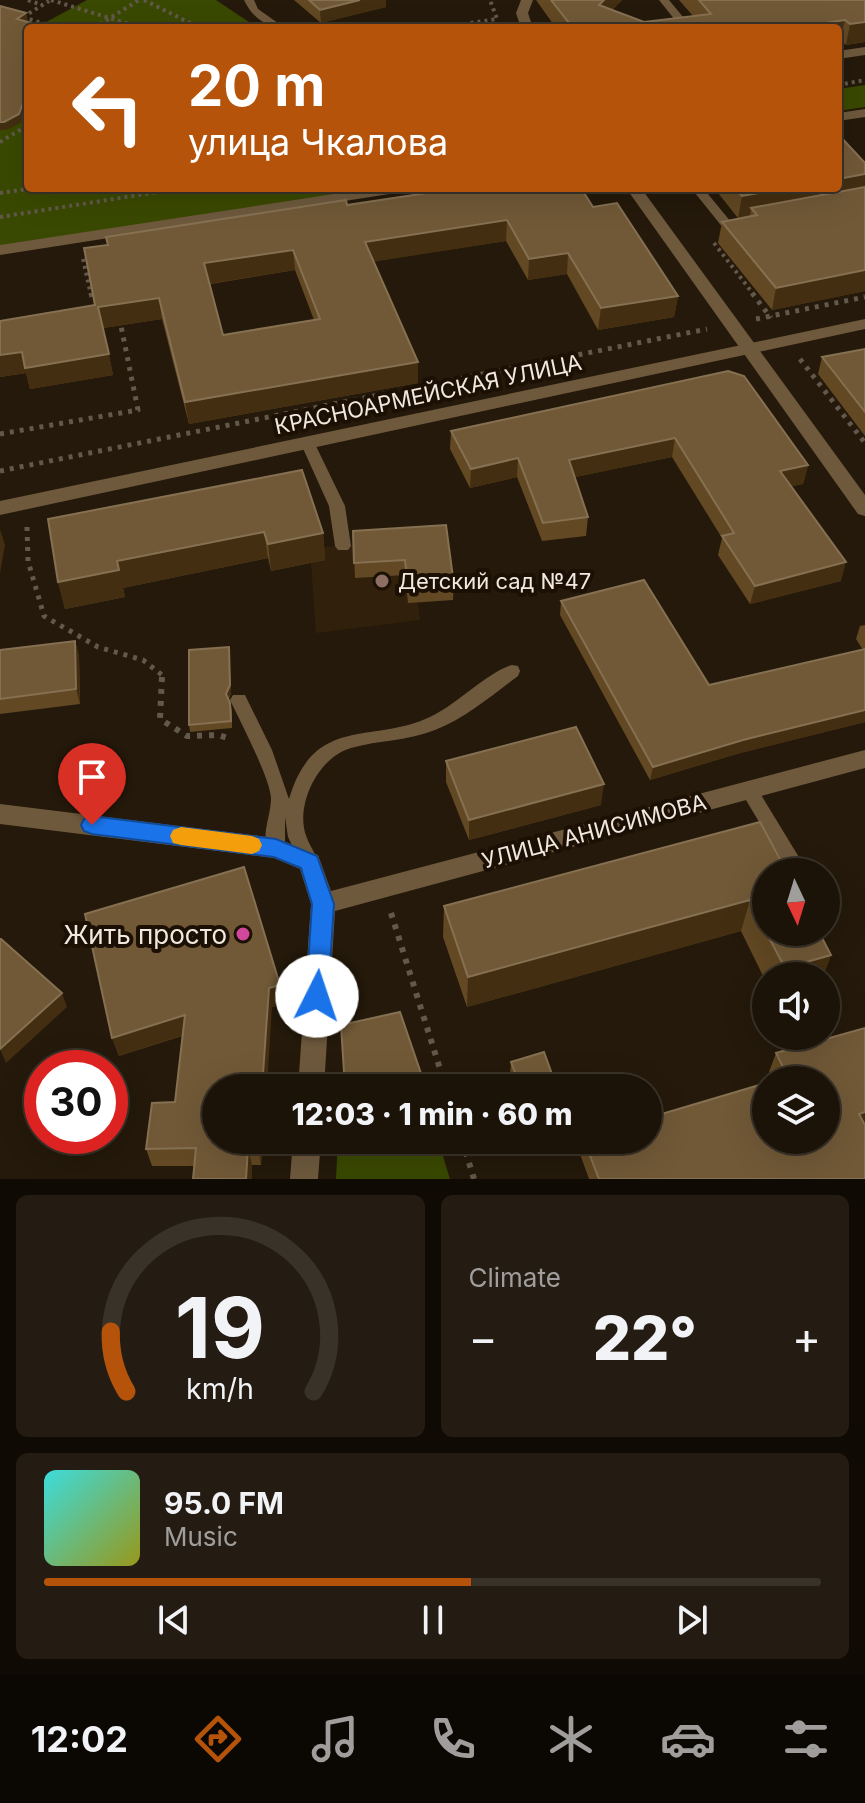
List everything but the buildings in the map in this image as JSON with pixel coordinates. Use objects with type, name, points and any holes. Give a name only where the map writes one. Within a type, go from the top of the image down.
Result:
[{"type":"street","points":[[526,24],[522,13],[527,0]]},
{"type":"street","points":[[842,54],[865,51]]},
{"type":"street","points":[[842,116],[865,113]]},
{"type":"street","points":[[0,250],[376,192]]},
{"type":"street","points":[[636,192],[865,509]]},
{"type":"street","name":"КРАСНОАРМЕЙСКАЯ УЛИЦА","points":[[0,508],[865,324]]},
{"type":"street","name":"УЛИЦА АНИСИМОВА","points":[[323,904],[865,759]]},
{"type":"street","points":[[0,814],[276,848],[310,862],[323,904],[312,1074]]},
{"type":"street","points":[[304,1179],[306,1154]]},
{"type":"lane","points":[[249,0],[254,11],[274,24]]},
{"type":"lane","points":[[664,0],[683,23]]},
{"type":"lane","points":[[700,192],[728,226],[759,221]]},
{"type":"lane","points":[[308,444],[337,506],[343,546]]},
{"type":"lane","points":[[310,862],[295,832],[294,816],[305,781],[325,754],[337,746],[427,726],[451,715],[512,671]]},
{"type":"lane","points":[[239,700],[263,750],[280,797],[275,822],[276,848]]},
{"type":"lane","points":[[749,790],[790,858]]},
{"type":"path","points":[[28,0],[43,5]]},
{"type":"path","points":[[44,24],[22,17],[50,0],[128,24]]},
{"type":"path","points":[[100,24],[141,0],[192,24]]},
{"type":"path","points":[[470,23],[497,19],[490,0]]},
{"type":"path","points":[[842,84],[865,80]]},
{"type":"path","points":[[848,83],[857,93]]},
{"type":"path","points":[[0,142],[24,127]]},
{"type":"path","points":[[0,193],[24,190]]},
{"type":"path","points":[[0,217],[158,192]]},
{"type":"path","points":[[708,235],[865,443]]},
{"type":"path","points":[[82,257],[93,302],[105,300]]},
{"type":"path","points":[[0,471],[865,297]]},
{"type":"path","points":[[0,434],[138,410],[119,309]]},
{"type":"path","points":[[25,505],[28,561],[44,616],[71,634],[105,649],[149,661],[162,675],[160,719],[187,736],[218,735],[263,750]]},
{"type":"path","points":[[383,888],[442,1074]]},
{"type":"path","points":[[466,1154],[474,1179]]},
{"type":"shaded area","name":"Детский сад №47","points":[[446,540],[453,600],[418,603],[420,620],[316,633],[311,562],[325,560],[321,547]]},
{"type":"green space","points":[[87,0],[216,0],[252,24],[42,24]]},
{"type":"green space","points":[[24,35],[24,192],[355,192],[0,249],[0,50]]},
{"type":"green space","points":[[865,85],[865,107],[842,110],[842,88]]},
{"type":"green space","points":[[337,1154],[442,1154],[450,1179],[336,1179]]},
{"type":"slow traffic","points":[[181,836],[252,845]]},
{"type":"place","name":"Детский сад №47","points":[[382,581]]},
{"type":"place","name":"Жить просто","points":[[243,934]]},
{"type":"route","points":[[92,825],[276,848],[310,862],[323,904],[317,996]]}]
